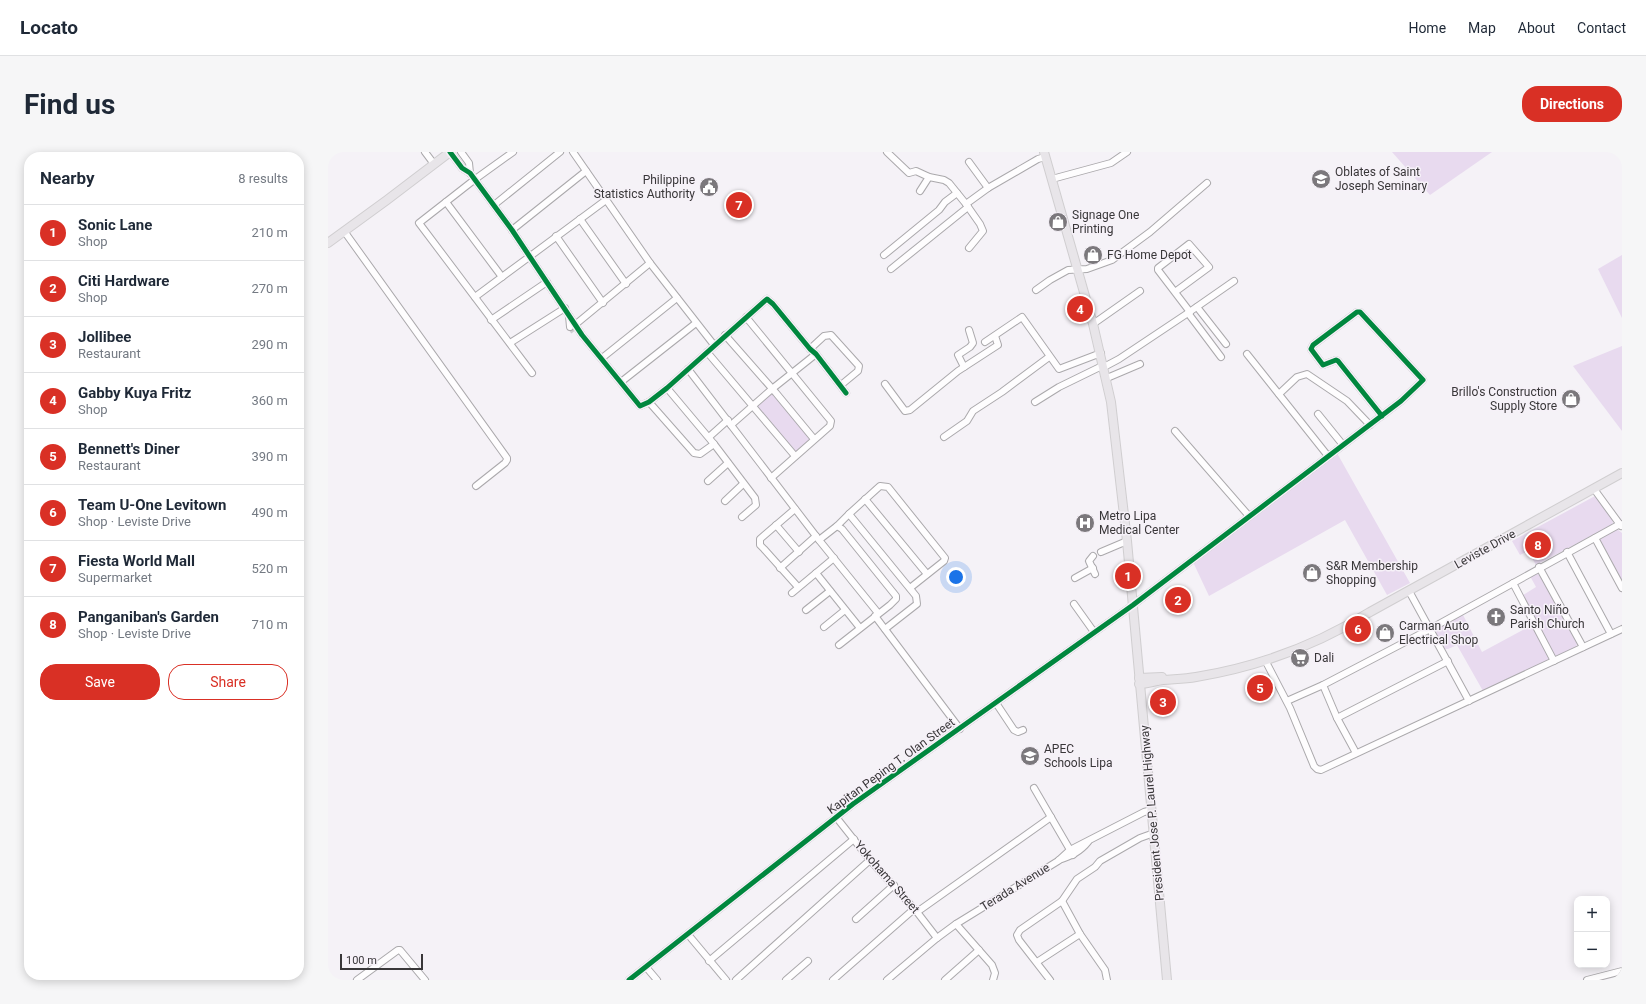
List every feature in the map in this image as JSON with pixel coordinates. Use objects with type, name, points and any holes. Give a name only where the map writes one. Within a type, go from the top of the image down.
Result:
[{"type":"main road","points":[[328,243],[450,152]]},
{"type":"main road","name":"President Jose P. Laurel Highway","points":[[1045,154],[1101,353],[1107,378],[1118,450],[1167,980]]},
{"type":"main road","name":"Leviste Drive","points":[[1139,681],[1195,674],[1243,664],[1303,643],[1370,612],[1622,473]]},
{"type":"main road","name":"Leviste Drive","points":[[1139,681],[1203,676],[1265,660],[1321,639],[1355,622],[1370,612]]},
{"type":"street","points":[[425,152],[434,164]]},
{"type":"street","points":[[450,152],[462,168],[470,173]]},
{"type":"street","points":[[461,152],[469,163],[470,173],[474,180],[530,255],[569,316],[573,328],[582,335],[602,358],[640,406],[649,402],[667,388],[764,300],[769,300],[810,350],[816,354],[846,393]]},
{"type":"street","points":[[513,152],[419,223],[532,373]]},
{"type":"street","points":[[494,205],[560,152]]},
{"type":"street","points":[[573,152],[650,263],[714,345]]},
{"type":"street","points":[[887,152],[909,173],[916,171],[929,177],[944,180],[957,193],[967,205],[983,231],[969,248]]},
{"type":"street","points":[[1052,179],[1111,163],[1127,152]]},
{"type":"street","points":[[891,269],[988,188],[1045,154]]},
{"type":"street","points":[[969,162],[988,188]]},
{"type":"street","points":[[512,230],[586,171]]},
{"type":"street","points":[[920,191],[929,177]]},
{"type":"street","points":[[1036,290],[1068,270],[1087,269],[1112,260],[1150,232],[1207,182]]},
{"type":"street","points":[[884,255],[939,210],[945,202],[957,193]]},
{"type":"street","points":[[475,297],[606,200]]},
{"type":"street","points":[[446,202],[502,276]]},
{"type":"street","points":[[580,219],[626,284]]},
{"type":"street","points":[[344,231],[507,458],[505,463],[476,486]]},
{"type":"street","points":[[556,236],[603,303]]},
{"type":"street","points":[[1175,292],[1209,267],[1189,244],[1158,268],[1158,270],[1221,356]]},
{"type":"street","points":[[573,328],[650,263]]},
{"type":"street","points":[[1035,402],[1059,387],[1115,362],[1234,281]]},
{"type":"street","points":[[491,320],[547,282]]},
{"type":"street","points":[[1093,324],[1140,291]]},
{"type":"street","points":[[602,358],[676,298]]},
{"type":"street","points":[[1197,307],[1226,344]]},
{"type":"street","points":[[510,344],[564,308]]},
{"type":"street","name":"Kapitan Peping T. Olan Street","points":[[629,980],[836,817],[1133,605],[1248,516],[1382,416],[1401,401],[1423,380],[1360,312],[1357,312],[1313,345],[1311,349],[1323,365],[1336,360],[1338,361],[1382,416]]},
{"type":"street","points":[[746,317],[793,372],[831,421],[830,426],[771,478]]},
{"type":"street","points":[[986,342],[1022,317],[1058,369],[1101,353]]},
{"type":"street","points":[[621,382],[696,323]]},
{"type":"street","points":[[964,367],[958,355],[970,347],[973,343],[969,330]]},
{"type":"street","points":[[810,350],[824,336],[831,334],[859,366],[859,369],[841,386]]},
{"type":"street","points":[[725,335],[772,388],[814,439]]},
{"type":"street","points":[[885,384],[905,411],[910,410],[964,367],[998,345],[999,343],[995,336]]},
{"type":"street","points":[[707,352],[795,456]]},
{"type":"street","points":[[709,437],[753,406],[772,388],[816,354]]},
{"type":"street","points":[[1247,354],[1328,456]]},
{"type":"street","points":[[944,437],[967,421],[973,411],[1049,357]]},
{"type":"street","points":[[1107,378],[1140,364]]},
{"type":"street","points":[[688,369],[834,558],[960,729]]},
{"type":"street","points":[[1279,394],[1297,377],[1308,374],[1347,401],[1370,425]]},
{"type":"street","points":[[667,388],[709,437],[756,502],[756,505],[742,517]]},
{"type":"street","points":[[649,402],[694,453],[700,454],[714,444]]},
{"type":"street","points":[[1318,414],[1342,445]]},
{"type":"street","points":[[1175,431],[1248,516]]},
{"type":"street","points":[[708,481],[728,463]]},
{"type":"street","points":[[725,500],[744,484]]},
{"type":"street","points":[[780,568],[818,538],[837,526],[880,486],[888,487],[943,555],[944,561],[910,588]]},
{"type":"street","points":[[1286,701],[1323,685],[1430,629],[1539,567],[1621,525],[1594,489]]},
{"type":"street","points":[[865,499],[927,574]]},
{"type":"street","points":[[795,509],[760,539],[760,545],[798,587]]},
{"type":"street","points":[[850,514],[916,596],[917,604],[885,629]]},
{"type":"street","points":[[776,525],[799,552]]},
{"type":"street","points":[[837,526],[842,528],[896,596],[896,599],[839,644]]},
{"type":"street","points":[[1595,538],[1622,588]]},
{"type":"street","points":[[1101,552],[1127,541]]},
{"type":"street","points":[[1567,552],[1611,634]]},
{"type":"street","points":[[1075,578],[1094,571],[1089,561],[1093,556]]},
{"type":"street","points":[[792,592],[834,558]]},
{"type":"street","points":[[1539,567],[1583,647]]},
{"type":"street","points":[[816,573],[860,628]]},
{"type":"street","points":[[1513,583],[1554,661]]},
{"type":"street","points":[[806,610],[830,591]]},
{"type":"street","points":[[1409,591],[1469,700]]},
{"type":"street","points":[[1074,604],[1094,632]]},
{"type":"street","points":[[824,627],[845,610]]},
{"type":"street","points":[[1265,660],[1286,701],[1314,766],[1317,769],[1326,770],[1356,753],[1622,629]]},
{"type":"street","points":[[1337,718],[1448,661]]},
{"type":"street","points":[[1323,685],[1337,718],[1356,753]]},
{"type":"street","points":[[996,703],[1014,730],[1018,732],[1022,730]]},
{"type":"street","points":[[1034,788],[1072,852]]},
{"type":"street","name":"Terada Avenue","points":[[887,980],[956,924],[1072,852],[1082,849],[1088,842],[1144,812],[1152,810]]},
{"type":"street","name":"Yokohama Street","points":[[836,817],[870,860],[916,910],[937,938]]},
{"type":"street","points":[[833,980],[916,910],[1051,818]]},
{"type":"street","points":[[1046,978],[1037,962],[1021,943],[1017,935],[1020,930],[1062,901],[1077,879],[1095,867],[1102,865],[1154,834]]},
{"type":"street","points":[[709,961],[854,839]]},
{"type":"street","points":[[736,980],[870,860]]},
{"type":"street","points":[[856,919],[894,885]]},
{"type":"street","points":[[1062,901],[1080,934],[1105,970],[1107,980]]},
{"type":"street","points":[[956,924],[992,965],[995,972],[993,980]]},
{"type":"street","points":[[1037,962],[1080,934]]},
{"type":"street","points":[[691,938],[726,980]]},
{"type":"street","points":[[357,980],[398,950],[400,950],[426,980]]},
{"type":"street","points":[[945,980],[979,950]]},
{"type":"street","points":[[786,980],[808,962]]},
{"type":"street","points":[[646,967],[657,980]]},
{"type":"street","points":[[1587,980],[1622,971]]},
{"type":"shaded area","points":[[1392,152],[1492,152],[1430,195]]},
{"type":"shaded area","points":[[1622,255],[1622,318],[1598,269]]},
{"type":"shaded area","points":[[1622,346],[1622,431],[1573,366]]},
{"type":"shaded area","points":[[771,394],[810,439],[797,451],[793,451],[758,408],[758,405]]},
{"type":"shaded area","points":[[1337,453],[1410,583],[1387,595],[1345,520],[1209,596],[1193,562]]},
{"type":"shaded area","points":[[1595,496],[1611,516],[1613,522],[1612,525],[1536,565],[1528,551],[1520,555],[1512,541]]},
{"type":"shaded area","points":[[1617,529],[1622,533],[1622,582],[1600,540],[1600,538]]},
{"type":"shaded area","points":[[1537,573],[1541,577],[1577,643],[1576,648],[1557,657],[1554,655],[1523,595],[1536,587],[1530,576]]},
{"type":"shaded area","points":[[1462,613],[1482,652],[1532,625],[1549,660],[1483,691],[1457,645],[1445,649],[1434,630]]},
{"type":"tunnel","points":[[570,327],[574,332]]},
{"type":"cycle path","points":[[450,152],[462,168],[470,173],[512,230],[582,335],[640,406],[649,402],[667,388],[767,299],[816,354],[846,393]]},
{"type":"cycle path","points":[[629,980],[853,804],[1133,605],[1401,401],[1423,380],[1360,312],[1357,312],[1313,345],[1311,349],[1323,365],[1336,360],[1338,361],[1382,416]]},
{"type":"place","name":"Oblates of Saint Joseph Seminary","points":[[1321,179]]},
{"type":"place","name":"Philippine Statistics Authority","points":[[709,187]]},
{"type":"place","name":"Fiesta World Mall","points":[[739,205]]},
{"type":"place","name":"Signage One Printing","points":[[1058,222]]},
{"type":"place","name":"FG Home Depot","points":[[1093,255]]},
{"type":"place","name":"Gabby Kuya Fritz","points":[[1080,309]]},
{"type":"place","name":"Brillo's Construction Supply Store","points":[[1571,399]]},
{"type":"place","name":"Metro Lipa Medical Center","points":[[1085,523]]},
{"type":"place","name":"Panganiban's Garden","points":[[1538,545]]},
{"type":"place","name":"S&R Membership Shopping","points":[[1312,573]]},
{"type":"place","name":"Sonic Lane","points":[[1128,576]]},
{"type":"place","name":"Citi Hardware","points":[[1178,600]]},
{"type":"place","name":"Santo Niño Parish Church","points":[[1496,617]]},
{"type":"place","name":"Team U-One Levitown","points":[[1358,629]]},
{"type":"place","name":"Carman Auto Electrical Shop","points":[[1385,633]]},
{"type":"place","name":"Dali","points":[[1300,658]]},
{"type":"place","name":"Bennett's Diner","points":[[1260,688]]},
{"type":"place","name":"Jollibee","points":[[1163,702]]},
{"type":"place","name":"APEC Schools Lipa","points":[[1030,756]]}]
